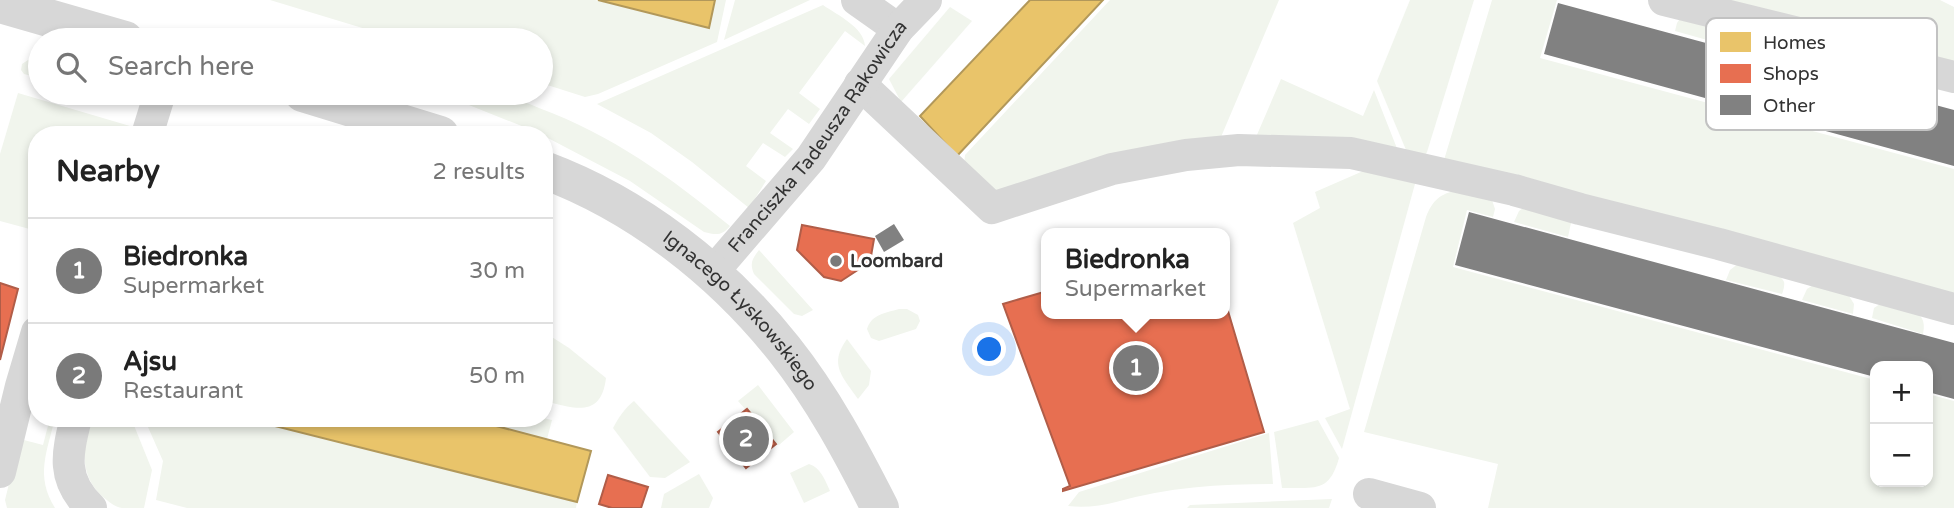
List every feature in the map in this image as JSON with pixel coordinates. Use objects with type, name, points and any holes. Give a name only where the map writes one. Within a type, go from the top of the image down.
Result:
[{"type":"street","points":[[857,0],[898,29]]},
{"type":"street","name":"Franciszka Tadeusza Rakowicza","points":[[712,273],[811,158],[898,29],[926,0]]},
{"type":"street","points":[[1664,0],[1737,18]]},
{"type":"street","points":[[17,5],[88,28]]},
{"type":"street","points":[[1937,73],[1954,78]]},
{"type":"street","points":[[860,84],[992,208],[1112,169],[1185,155],[1238,150],[1351,153],[1514,190],[1954,309]]},
{"type":"street","points":[[150,126],[156,105]]},
{"type":"street","points":[[342,105],[411,126]]},
{"type":"street","name":"Ignacego Łyskowskiego","points":[[553,174],[600,195],[651,226],[712,273],[752,311],[786,351],[839,430],[880,508]]},
{"type":"street","points":[[0,472],[28,362]]},
{"type":"street","points":[[74,427],[67,461],[74,484],[90,508]]},
{"type":"street","points":[[1369,494],[1420,508]]},
{"type":"shaded area","points":[[270,0],[595,0],[709,28],[716,0],[726,0],[717,42],[598,94],[585,97],[553,87],[553,28],[362,28]]},
{"type":"shaded area","points":[[735,0],[810,0],[724,40]]},
{"type":"shaded area","points":[[1110,0],[1279,0],[1221,137],[1003,196],[964,166],[965,155]]},
{"type":"shaded area","points":[[1410,0],[1474,0],[1423,159],[1409,157],[1377,81]]},
{"type":"shaded area","points":[[1492,0],[1557,0],[1540,58],[1706,103],[1706,130],[1809,130],[1954,169],[1954,297],[1444,160]]},
{"type":"shaded area","points":[[1701,0],[1940,0],[1954,7],[1954,66],[1937,62],[1937,18],[1770,18]]},
{"type":"shaded area","points":[[823,5],[855,27],[865,46],[845,31],[799,93],[820,109],[809,124],[788,109],[770,133],[793,149],[785,157],[763,143],[746,166],[766,181],[749,208],[651,133],[597,104]]},
{"type":"shaded area","points":[[950,7],[972,21],[901,102],[889,79]]},
{"type":"shaded area","points":[[1682,16],[1706,21],[1706,40],[1675,31]]},
{"type":"shaded area","points":[[28,60],[28,75],[21,70],[22,64]]},
{"type":"shaded area","points":[[1281,79],[1363,116],[1374,90],[1400,156],[1253,144]]},
{"type":"shaded area","points":[[18,93],[28,96],[28,105],[59,105],[130,126],[28,126],[28,229],[0,221],[0,154]]},
{"type":"shaded area","points":[[469,105],[532,105],[566,119],[616,144],[639,159],[730,226],[719,234],[704,232],[630,181],[553,141],[553,126],[522,126]]},
{"type":"shaded area","points":[[1377,165],[1418,173],[1342,449],[1325,418],[1350,409],[1293,223],[1320,208],[1315,192]]},
{"type":"shaded area","points":[[1454,191],[1492,200],[1495,209],[1493,217],[1467,210],[1453,267],[1870,379],[1870,487],[1933,487],[1933,395],[1954,401],[1954,508],[1488,508],[1498,464],[1364,432],[1426,217],[1436,200]]},
{"type":"shaded area","points":[[1527,205],[1565,216],[1571,223],[1568,237],[1514,222],[1519,211]]},
{"type":"shaded area","points":[[759,250],[813,310],[802,316],[794,314],[754,274],[752,261]]},
{"type":"shaded area","points":[[1739,263],[1777,275],[1784,282],[1782,294],[1726,280],[1730,270]]},
{"type":"shaded area","points":[[1815,284],[1846,291],[1854,304],[1853,314],[1802,300],[1807,289]]},
{"type":"shaded area","points":[[1880,304],[1903,307],[1917,313],[1924,325],[1923,334],[1872,318],[1874,308]]},
{"type":"shaded area","points":[[899,309],[907,309],[918,315],[920,321],[916,329],[879,341],[871,338],[867,329],[872,320]]},
{"type":"shaded area","points":[[553,338],[606,378],[603,391],[592,405],[584,408],[553,403]]},
{"type":"shaded area","points":[[847,339],[871,371],[869,385],[858,399],[843,377],[838,364],[841,348]]},
{"type":"shaded area","points":[[758,385],[794,432],[779,445],[738,401]]},
{"type":"shaded area","points":[[634,401],[690,462],[665,478],[650,477],[613,428],[622,413]]},
{"type":"shaded area","points":[[1318,420],[1339,458],[1335,470],[1325,483],[1319,486],[1282,488],[1274,432]]},
{"type":"shaded area","points":[[48,427],[53,427],[44,474],[45,485],[55,508],[7,508],[5,500],[20,439],[43,445]]},
{"type":"shaded area","points":[[88,427],[135,427],[152,470],[144,508],[122,508],[112,504],[95,488],[86,470]]},
{"type":"shaded area","points":[[148,427],[279,427],[577,502],[576,508],[187,508],[156,500],[163,461]]},
{"type":"shaded area","points":[[499,427],[550,427],[547,439]]},
{"type":"shaded area","points":[[1269,433],[1273,484],[1194,487],[1098,506],[1068,506],[1079,492]]},
{"type":"shaded area","points":[[809,464],[820,471],[830,491],[804,503],[790,473]]},
{"type":"shaded area","points":[[699,474],[713,498],[709,508],[661,508],[664,494]]},
{"type":"shaded area","points":[[1332,499],[1329,508],[1187,508],[1190,505]]},
{"type":"building: Homes","points":[[598,0],[715,0],[709,28]]},
{"type":"building: Homes","points":[[1030,0],[1103,0],[957,156],[920,116]]},
{"type":"building: Homes","points":[[279,427],[500,427],[591,451],[577,502]]},
{"type":"building: Shops","points":[[802,225],[874,239],[870,262],[841,281],[824,277],[797,250]]},
{"type":"building: Shops","points":[[0,283],[18,289],[0,360]]},
{"type":"building: Shops","points":[[1041,293],[1041,319],[1230,318],[1264,432],[1063,491],[1070,486],[1003,304]]},
{"type":"building: Shops","points":[[747,409],[776,444],[746,468],[718,432]]},
{"type":"building: Shops","points":[[608,475],[648,487],[641,508],[612,508],[599,504]]},
{"type":"building: Other","points":[[1558,3],[1706,43],[1706,98],[1544,54]]},
{"type":"building: Other","points":[[1937,105],[1954,110],[1954,166],[1822,130],[1937,130]]},
{"type":"building: Other","points":[[1469,212],[1954,343],[1954,399],[1933,393],[1933,361],[1870,361],[1870,376],[1455,265]]},
{"type":"building: Other","points":[[894,224],[904,240],[884,252],[875,236]]},
{"type":"place","name":"Loombard","points":[[836,261]]},
{"type":"place","name":"Biedronka","points":[[1136,368]]},
{"type":"place","name":"Ajsu","points":[[746,439]]}]
